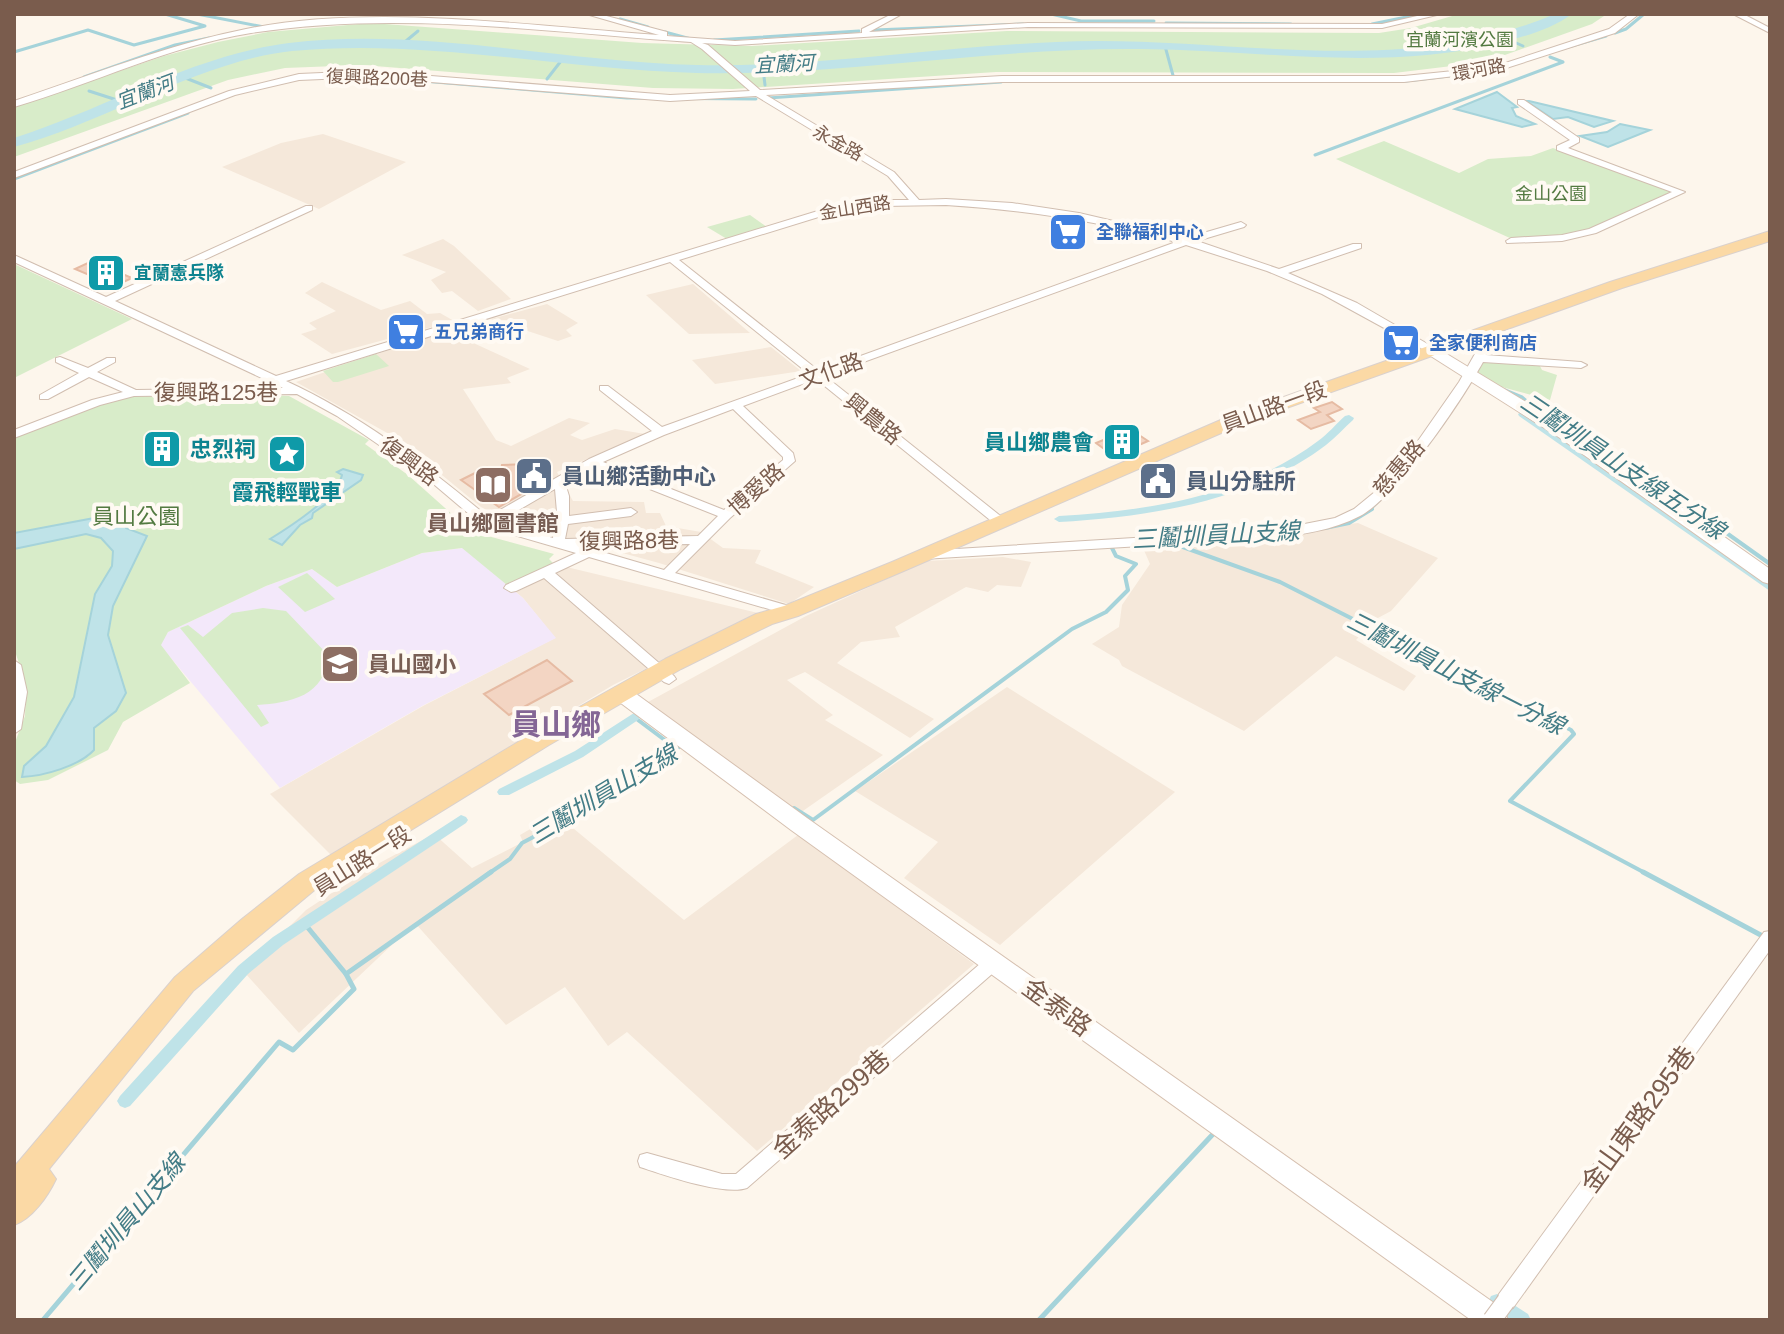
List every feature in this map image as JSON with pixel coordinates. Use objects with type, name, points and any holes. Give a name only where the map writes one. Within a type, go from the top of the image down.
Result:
[{"type":"main road","name":"員山路一段","points":[[14,1189],[184,984],[251,926],[308,881],[625,696],[773,624],[791,611],[1236,420],[1486,331],[1770,236]]},
{"type":"main road","name":"員山路一段","points":[[14,1212],[193,993],[313,890],[625,696]]},
{"type":"street","points":[[334,21],[351,14]]},
{"type":"street","points":[[590,14],[695,43]]},
{"type":"street","points":[[581,33],[625,14]]},
{"type":"street","points":[[861,34],[898,14]]},
{"type":"street","points":[[1044,14],[1089,25]]},
{"type":"street","points":[[14,104],[184,46],[260,30],[334,21],[411,20],[695,43],[762,42],[972,27],[1382,26],[1437,14]]},
{"type":"street","name":"環河路","points":[[753,89],[1002,79],[1435,77],[1494,69],[1612,31],[1635,14]]},
{"type":"street","points":[[1737,14],[1770,31]]},
{"type":"street","name":"永金路","points":[[695,43],[705,47],[753,89],[891,174],[914,200]]},
{"type":"street","name":"復興路200巷","points":[[14,175],[232,93],[299,77],[368,74],[670,98],[753,89]]},
{"type":"street","points":[[1511,241],[1562,238],[1592,231],[1680,192],[1560,148],[1576,140],[1521,102]]},
{"type":"street","name":"金山西路","points":[[276,380],[824,212],[914,200],[1043,210],[1187,241],[1277,273],[1365,311],[1432,350]]},
{"type":"street","points":[[106,301],[309,208]]},
{"type":"street","name":"文化路","points":[[487,523],[593,462],[660,432],[1187,241],[1241,225]]},
{"type":"street","points":[[1277,273],[1357,246]]},
{"type":"street","name":"復興路","points":[[14,258],[276,380],[341,414],[428,473],[487,523],[791,611]]},
{"type":"street","name":"興農路","points":[[671,258],[999,521]]},
{"type":"street","name":"慈惠路","points":[[923,555],[1147,542],[1325,525],[1360,511],[1384,489],[1439,420],[1470,373],[1485,346],[1486,331]]},
{"type":"street","points":[[1432,350],[1470,373],[1506,401],[1584,447],[1770,578]]},
{"type":"street","points":[[1479,358],[1581,365]]},
{"type":"street","points":[[60,360],[134,393]]},
{"type":"street","points":[[44,397],[111,360]]},
{"type":"street","points":[[604,388],[660,432]]},
{"type":"street","name":"復興路125巷","points":[[134,393],[299,391]]},
{"type":"street","points":[[14,434],[96,402],[134,393]]},
{"type":"street","name":"博愛路","points":[[668,573],[726,515],[789,461],[789,456],[735,405]]},
{"type":"street","points":[[593,462],[726,515]]},
{"type":"street","points":[[558,481],[563,521],[558,543]]},
{"type":"street","points":[[563,521],[631,512]]},
{"type":"street","name":"復興路8巷","points":[[558,543],[700,540]]},
{"type":"street","points":[[511,588],[589,552]]},
{"type":"street","points":[[546,572],[665,676]]},
{"type":"street","points":[[14,665],[20,692],[14,729]]},
{"type":"street","name":"金泰路","points":[[625,696],[994,962],[1497,1314]]},
{"type":"street","name":"金山東路295巷","points":[[1497,1314],[1770,937]]},
{"type":"street","name":"金泰路299巷","points":[[647,1161],[722,1182],[740,1182],[994,962]]},
{"type":"shaded area","points":[[323,134],[406,162],[319,209],[222,167],[281,143]]},
{"type":"shaded area","points":[[443,239],[511,299],[478,311],[452,291],[442,293],[431,280],[446,272],[402,255]]},
{"type":"shaded area","points":[[322,282],[381,310],[410,301],[427,314],[440,313],[454,321],[332,354],[301,334],[317,329],[309,323],[336,311],[305,293]]},
{"type":"shaded area","points":[[693,284],[750,333],[689,334],[646,295]]},
{"type":"shaded area","points":[[547,304],[578,323],[566,330],[572,336],[558,341],[491,319]]},
{"type":"shaded area","points":[[477,320],[469,341],[530,369],[507,378],[511,383],[463,389],[496,440],[511,446],[569,418],[590,423],[570,435],[582,440],[615,429],[645,434],[557,472],[573,501],[644,502],[646,513],[660,513],[666,526],[701,532],[723,548],[761,550],[755,563],[814,587],[789,604],[659,563],[509,522],[481,507],[398,439],[296,382]]},
{"type":"shaded area","points":[[771,347],[801,371],[715,384],[692,360]]},
{"type":"shaded area","points":[[1358,523],[1438,558],[1391,611],[1376,619],[1356,640],[1416,676],[1404,691],[1336,656],[1244,731],[1122,666],[1119,660],[1092,644],[1119,627],[1122,605],[1150,564],[1143,548]]},
{"type":"shaded area","name":"員山國小","points":[[463,548],[523,598],[556,638],[422,706],[280,788],[160,645],[168,632],[266,586],[312,569],[337,587],[422,553]]},
{"type":"shaded area","points":[[1003,557],[1031,562],[1021,587],[997,585],[988,592],[966,587],[895,627],[900,637],[861,642],[837,663],[934,719],[910,738],[805,672],[787,680],[833,715],[825,720],[883,755],[800,813],[648,702],[806,616],[926,561]]},
{"type":"shaded area","points":[[554,564],[758,613],[613,685],[331,855],[270,794],[423,706],[555,638],[523,598],[507,585]]},
{"type":"shaded area","points":[[1007,687],[1175,792],[1000,945],[904,878],[938,842],[855,791]]},
{"type":"shaded area","points":[[556,814],[684,920],[798,835],[974,964],[757,1151],[627,1032],[608,1046],[565,987],[506,1025],[415,923],[299,1033],[244,972],[306,910],[370,868],[434,834],[472,868],[523,842],[520,835]]},
{"type":"green space","name":"宜蘭河濱公園","points":[[1459,14],[1607,14],[1592,24],[1485,62],[1394,73],[996,72],[733,89],[653,88],[362,65],[285,68],[228,80],[14,157],[14,107],[164,56],[268,32],[371,23],[642,43],[752,46],[1007,31],[1379,33],[1411,28]]},
{"type":"green space","name":"金山公園","points":[[1384,141],[1459,173],[1488,159],[1531,156],[1553,148],[1674,191],[1589,229],[1558,236],[1512,239],[1336,159]]},
{"type":"green space","points":[[750,215],[767,227],[727,239],[707,227]]},
{"type":"green space","points":[[14,264],[132,319],[14,378]]},
{"type":"green space","points":[[376,354],[389,366],[338,382],[333,382],[323,371]]},
{"type":"green space","points":[[1484,361],[1539,364],[1542,370],[1557,375],[1550,400],[1498,386],[1474,374]]},
{"type":"green space","name":"員山公園","points":[[214,393],[289,396],[369,440],[365,444],[408,475],[463,524],[458,528],[554,554],[549,559],[554,564],[507,585],[462,548],[422,553],[337,587],[312,569],[266,586],[168,632],[161,645],[190,683],[123,722],[108,750],[48,780],[20,784],[14,780],[14,745],[25,716],[26,685],[14,648],[14,436],[95,404],[136,395]]},
{"type":"green space","points":[[307,573],[335,599],[305,612],[278,587]]},
{"type":"green space","points":[[263,608],[286,611],[328,655],[321,680],[304,695],[257,705],[269,723],[261,727],[180,628],[188,625],[203,637],[232,613]]},
{"type":"water","points":[[1497,92],[1517,107],[1512,108],[1516,116],[1535,124],[1522,127],[1455,109]]},
{"type":"water","points":[[1526,101],[1613,121],[1594,127],[1568,117],[1553,119]]},
{"type":"water","points":[[1620,124],[1650,130],[1608,147],[1580,136],[1607,132]]},
{"type":"water","points":[[343,469],[363,475],[361,480],[313,513],[312,518],[300,525],[282,545],[270,539],[322,502],[342,475],[337,472]]},
{"type":"water","points":[[121,513],[126,528],[147,536],[113,606],[108,635],[126,693],[116,711],[94,728],[94,750],[88,756],[61,769],[22,777],[24,766],[46,746],[74,697],[95,594],[112,566],[113,551],[101,538],[86,534],[14,549],[14,533]]},
{"type":"building","name":"宜蘭憲兵隊","points":[[92,261],[132,278],[115,286],[75,269]]},
{"type":"building","points":[[1332,402],[1342,409],[1327,415],[1334,421],[1311,429],[1298,420],[1320,412],[1314,408]]},
{"type":"building","name":"員山鄉農會","points":[[1130,429],[1148,441],[1114,456],[1096,443]]},
{"type":"building","name":"員山鄉圖書館","points":[[528,464],[549,478],[499,507],[461,480],[487,467],[500,475],[502,465]]},
{"type":"building","points":[[547,660],[572,681],[509,715],[484,694]]},
{"type":"waterway","points":[[14,52],[88,30],[134,45],[205,26],[165,14]]},
{"type":"waterway","points":[[197,14],[264,27]]},
{"type":"waterway","points":[[1051,14],[1081,21],[1154,21]]},
{"type":"waterway","points":[[1372,24],[1421,14]]},
{"type":"waterway","name":"宜蘭河","points":[[14,143],[215,67],[291,47],[394,45],[650,68],[702,69],[813,65],[1090,45],[1360,55],[1468,47],[1519,34],[1566,14]]},
{"type":"waterway","points":[[1615,33],[1626,29],[1644,14]]},
{"type":"waterway","points":[[620,19],[648,27]]},
{"type":"waterway","points":[[1166,23],[1291,24]]},
{"type":"waterway","points":[[874,30],[1023,24]]},
{"type":"waterway","points":[[400,46],[418,31]]},
{"type":"waterway","points":[[714,40],[859,31]]},
{"type":"waterway","points":[[665,32],[691,39]]},
{"type":"waterway","points":[[1406,81],[1483,72],[1606,36]]},
{"type":"waterway","points":[[84,77],[175,45],[209,38]]},
{"type":"waterway","points":[[1505,38],[1523,46]]},
{"type":"waterway","points":[[1165,46],[1174,79]]},
{"type":"waterway","points":[[1315,155],[1563,62],[1550,57]]},
{"type":"waterway","points":[[547,79],[561,61]]},
{"type":"waterway","points":[[763,69],[765,85]]},
{"type":"waterway","points":[[183,77],[211,88]]},
{"type":"waterway","points":[[411,80],[627,98],[756,99]]},
{"type":"waterway","points":[[768,98],[1001,82]]},
{"type":"waterway","points":[[89,91],[120,101]]},
{"type":"waterway","points":[[14,179],[188,113]]},
{"type":"waterway","name":"三鬮圳員山支線五分線","points":[[1505,390],[1522,397],[1535,408]]},
{"type":"waterway","points":[[1523,414],[1770,587]]},
{"type":"waterway","points":[[1059,519],[1134,512],[1214,495],[1289,464],[1322,443],[1349,418]]},
{"type":"waterway","name":"三鬮圳員山支線五分線","points":[[1586,440],[1694,510]]},
{"type":"waterway","name":"三鬮圳員山支線","points":[[1369,511],[1404,474]]},
{"type":"waterway","name":"三鬮圳員山支線五分線","points":[[1694,510],[1770,564]]},
{"type":"waterway","name":"三鬮圳員山支線","points":[[1325,528],[1349,523],[1369,511]]},
{"type":"waterway","name":"三鬮圳員山支線一分線","points":[[1169,542],[1280,582],[1571,730],[1574,734],[1510,801],[1647,874]]},
{"type":"waterway","name":"三鬮圳員山支線","points":[[794,808],[813,820],[1072,629],[1106,612],[1128,590],[1125,576],[1136,564],[1116,556],[1110,544]]},
{"type":"waterway","points":[[634,717],[674,747]]},
{"type":"waterway","points":[[504,792],[579,754],[634,717]]},
{"type":"waterway","name":"三鬮圳員山支線","points":[[488,874],[510,859],[522,843],[588,808],[682,745]]},
{"type":"waterway","points":[[125,1101],[243,970],[278,941],[461,820]]},
{"type":"waterway","name":"三鬮圳員山支線","points":[[346,974],[491,872]]},
{"type":"waterway","name":"三鬮圳員山支線一分線","points":[[1643,872],[1770,940]]},
{"type":"waterway","points":[[304,923],[346,974]]},
{"type":"waterway","name":"三鬮圳員山支線","points":[[43,1320],[279,1042],[293,1050],[354,989],[346,974]]},
{"type":"waterway","points":[[1039,1320],[1214,1133]]},
{"type":"waterway","points":[[1497,1302],[1522,1320]]},
{"type":"place","name":"全聯福利中心","points":[[1068,232]]},
{"type":"place","name":"宜蘭憲兵隊","points":[[106,273]]},
{"type":"place","name":"五兄弟商行","points":[[406,332]]},
{"type":"place","name":"全家便利商店","points":[[1401,343]]},
{"type":"place","name":"員山鄉農會","points":[[1122,442]]},
{"type":"place","name":"忠烈祠","points":[[162,449]]},
{"type":"place","name":"霞飛輕戰車","points":[[287,454]]},
{"type":"place","name":"員山鄉活動中心","points":[[534,476]]},
{"type":"place","name":"員山分駐所","points":[[1158,481]]},
{"type":"place","name":"員山鄉圖書館","points":[[493,485]]},
{"type":"place","name":"員山國小","points":[[340,664]]},
{"type":"district","name":"員山鄉","points":[[556,724]]}]
